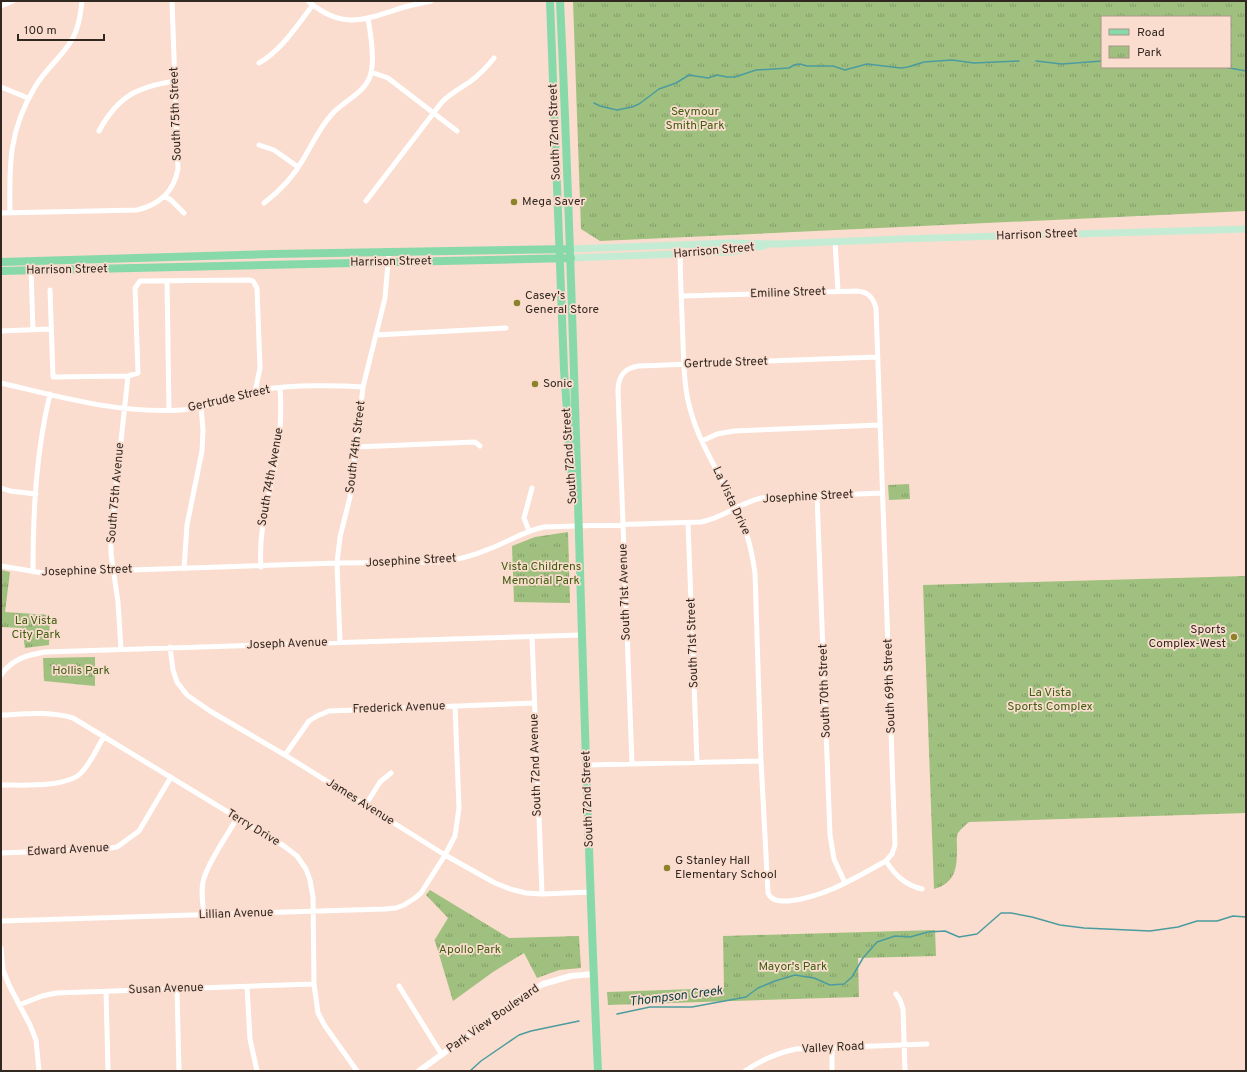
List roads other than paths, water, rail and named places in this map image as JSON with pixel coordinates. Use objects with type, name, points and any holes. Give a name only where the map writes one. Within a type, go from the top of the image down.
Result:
[{"type":"main road","name":"South 72nd Street","points":[[550,1],[564,370],[574,510],[578,526]]},
{"type":"main road","name":"South 72nd Street","points":[[560,1],[571,258],[581,635],[598,1071]]},
{"type":"main road","name":"Harrison Street","points":[[1,262],[570,249],[731,243],[780,244],[835,241],[1246,229]]},
{"type":"main road","name":"Harrison Street","points":[[1,271],[571,258],[731,252],[780,244]]},
{"type":"street","points":[[1,6],[13,1]]},
{"type":"street","points":[[10,213],[9,172],[11,149],[18,124],[28,98],[41,77],[74,36],[80,20],[82,1]]},
{"type":"street","name":"South 75th Street","points":[[164,196],[174,184],[178,169],[172,1]]},
{"type":"street","points":[[308,1],[322,11],[339,18],[352,20],[368,18],[431,1]]},
{"type":"street","points":[[400,1],[401,8]]},
{"type":"street","points":[[259,63],[269,57],[276,50],[313,5]]},
{"type":"street","points":[[264,203],[283,186],[298,167],[323,124],[340,107],[363,88],[370,78],[373,61],[368,18]]},
{"type":"street","points":[[366,201],[448,96],[476,78],[494,58]]},
{"type":"street","points":[[371,72],[388,78],[457,131]]},
{"type":"street","points":[[99,131],[111,110],[128,96],[149,86],[175,82]]},
{"type":"street","points":[[1,87],[28,98]]},
{"type":"street","points":[[259,145],[274,150],[298,167]]},
{"type":"street","points":[[1,213],[137,210],[151,205],[164,196],[171,200],[184,213]]},
{"type":"street","points":[[835,241],[838,291]]},
{"type":"street","name":"La Vista Drive","points":[[680,245],[684,365],[688,401],[693,420],[702,441],[736,508],[748,537],[755,572],[761,761],[769,896],[772,899],[780,901],[803,899],[826,892],[844,884]]},
{"type":"street","name":"South 74th Street","points":[[340,643],[337,563],[340,537],[350,497],[363,387],[385,298],[389,252]]},
{"type":"street","points":[[31,270],[33,330]]},
{"type":"street","points":[[50,290],[53,377],[128,376],[138,373],[135,288],[140,281],[253,281],[257,288],[260,368],[255,392]]},
{"type":"street","points":[[166,281],[169,410]]},
{"type":"street","name":"Emiline Street","points":[[681,296],[857,291],[867,294],[874,302],[876,318]]},
{"type":"street","name":"South 69th Street","points":[[876,318],[896,837],[894,851],[886,861]]},
{"type":"street","points":[[376,334],[506,328]]},
{"type":"street","points":[[1,331],[51,329]]},
{"type":"street","name":"Gertrude Street","points":[[620,419],[618,384],[623,372],[635,367],[877,357]]},
{"type":"street","name":"South 75th Avenue","points":[[122,649],[118,602],[113,570],[111,534],[128,376]]},
{"type":"street","name":"Gertrude Street","points":[[1,382],[106,407],[146,411],[182,410],[255,392],[280,388],[363,387]]},
{"type":"street","name":"South 74th Avenue","points":[[260,567],[262,525],[276,461],[280,430],[282,408],[280,388]]},
{"type":"street","points":[[33,572],[33,522],[38,461],[45,412],[50,394]]},
{"type":"street","points":[[184,569],[187,525],[202,451],[203,430],[201,406]]},
{"type":"street","name":"South 71st Avenue","points":[[620,419],[632,764]]},
{"type":"street","points":[[702,441],[717,434],[734,431],[880,425]]},
{"type":"street","points":[[356,447],[475,442],[480,446]]},
{"type":"street","points":[[1,488],[10,491],[36,494]]},
{"type":"street","points":[[529,531],[524,518],[532,488]]},
{"type":"street","name":"Josephine Street","points":[[1,566],[43,573],[260,567],[337,563],[439,562],[473,556],[529,531],[544,528],[688,523],[711,520],[756,499],[767,497],[882,493]]},
{"type":"street","name":"South 70th Street","points":[[818,496],[831,841],[836,865],[844,884]]},
{"type":"street","name":"South 71st Street","points":[[688,523],[697,762]]},
{"type":"street","name":"Joseph Avenue","points":[[1,675],[17,660],[27,655],[45,652],[581,635]]},
{"type":"street","name":"South 72nd Avenue","points":[[532,636],[542,894]]},
{"type":"street","name":"James Avenue","points":[[170,648],[173,670],[177,682],[187,694],[210,711],[285,755],[365,806],[445,854],[496,883],[510,889],[526,893],[542,894],[591,892]]},
{"type":"street","name":"Frederick Avenue","points":[[285,755],[309,722],[329,710],[534,703]]},
{"type":"street","name":"Lillian Avenue","points":[[1,921],[385,909],[404,905],[415,898],[423,890],[455,836],[459,808],[455,706]]},
{"type":"street","name":"Terry Drive","points":[[1,715],[60,714],[73,718],[284,846],[297,856],[306,869],[310,880],[313,911],[314,984],[318,1013],[325,1026],[357,1071]]},
{"type":"street","points":[[1,785],[64,783],[75,778],[82,771],[104,736]]},
{"type":"street","points":[[586,765],[761,761]]},
{"type":"street","points":[[365,806],[380,782],[391,773]]},
{"type":"street","name":"Edward Avenue","points":[[1,853],[105,849],[117,847],[139,831],[171,777]]},
{"type":"street","points":[[204,915],[202,894],[203,879],[209,865],[237,818]]},
{"type":"street","points":[[844,884],[886,861],[905,883],[922,889]]},
{"type":"street","points":[[1,948],[3,970],[36,1040],[39,1071]]},
{"type":"street","name":"Park View Boulevard","points":[[419,1071],[522,996],[544,984],[571,976],[594,974]]},
{"type":"street","name":"Susan Avenue","points":[[19,1005],[56,992],[314,984]]},
{"type":"street","points":[[399,986],[442,1055]]},
{"type":"street","points":[[247,987],[250,1039],[257,1071]]},
{"type":"street","points":[[177,989],[179,1071]]},
{"type":"street","points":[[106,991],[108,1071]]},
{"type":"street","points":[[896,994],[903,1009],[905,1071]]},
{"type":"street","name":"Valley Road","points":[[745,1071],[767,1057],[796,1049],[926,1044]]},
{"type":"street","points":[[832,1047],[832,1071]]},
{"type":"waterway","points":[[594,103],[617,110],[639,104],[659,89],[676,83],[689,75],[708,78],[717,75],[735,77],[756,70],[789,68],[800,64],[807,66],[833,66],[845,70],[867,64],[901,68],[924,62],[952,60],[974,63],[1019,61]]},
{"type":"waterway","points":[[1036,61],[1062,64],[1101,61]]},
{"type":"waterway","points":[[1230,68],[1246,71]]},
{"type":"waterway","name":"Thompson Creek","points":[[617,1014],[650,1007],[692,1007],[746,997],[758,988],[795,975],[814,978],[830,985],[844,984],[852,977],[863,958],[877,942],[895,936],[910,937],[928,932],[945,931],[959,937],[977,934],[1001,913],[1011,913],[1060,925],[1084,928],[1150,931],[1178,927],[1197,921],[1217,921],[1233,916],[1246,917]]},
{"type":"waterway","name":"Thompson Creek","points":[[470,1071],[481,1061],[519,1035],[579,1021]]},
{"type":"place","name":"Mega Saver","points":[[514,202]]},
{"type":"place","name":"Casey's General Store","points":[[517,303]]},
{"type":"place","name":"Sonic","points":[[535,384]]},
{"type":"place","name":"Sports Complex-West","points":[[1234,637]]},
{"type":"place","name":"G Stanley Hall Elementary School","points":[[667,868]]},
{"type":"park label","name":"Seymour Smith Park","points":[[695,119]]},
{"type":"park label","name":"Vista Childrens Memorial Park","points":[[541,574]]},
{"type":"park label","name":"La Vista City Park","points":[[36,628]]},
{"type":"park label","name":"Hollis Park","points":[[81,671]]},
{"type":"park label","name":"La Vista Sports Complex","points":[[1050,700]]},
{"type":"park label","name":"Apollo Park","points":[[470,950]]},
{"type":"park label","name":"Mayor's Park","points":[[793,967]]}]
